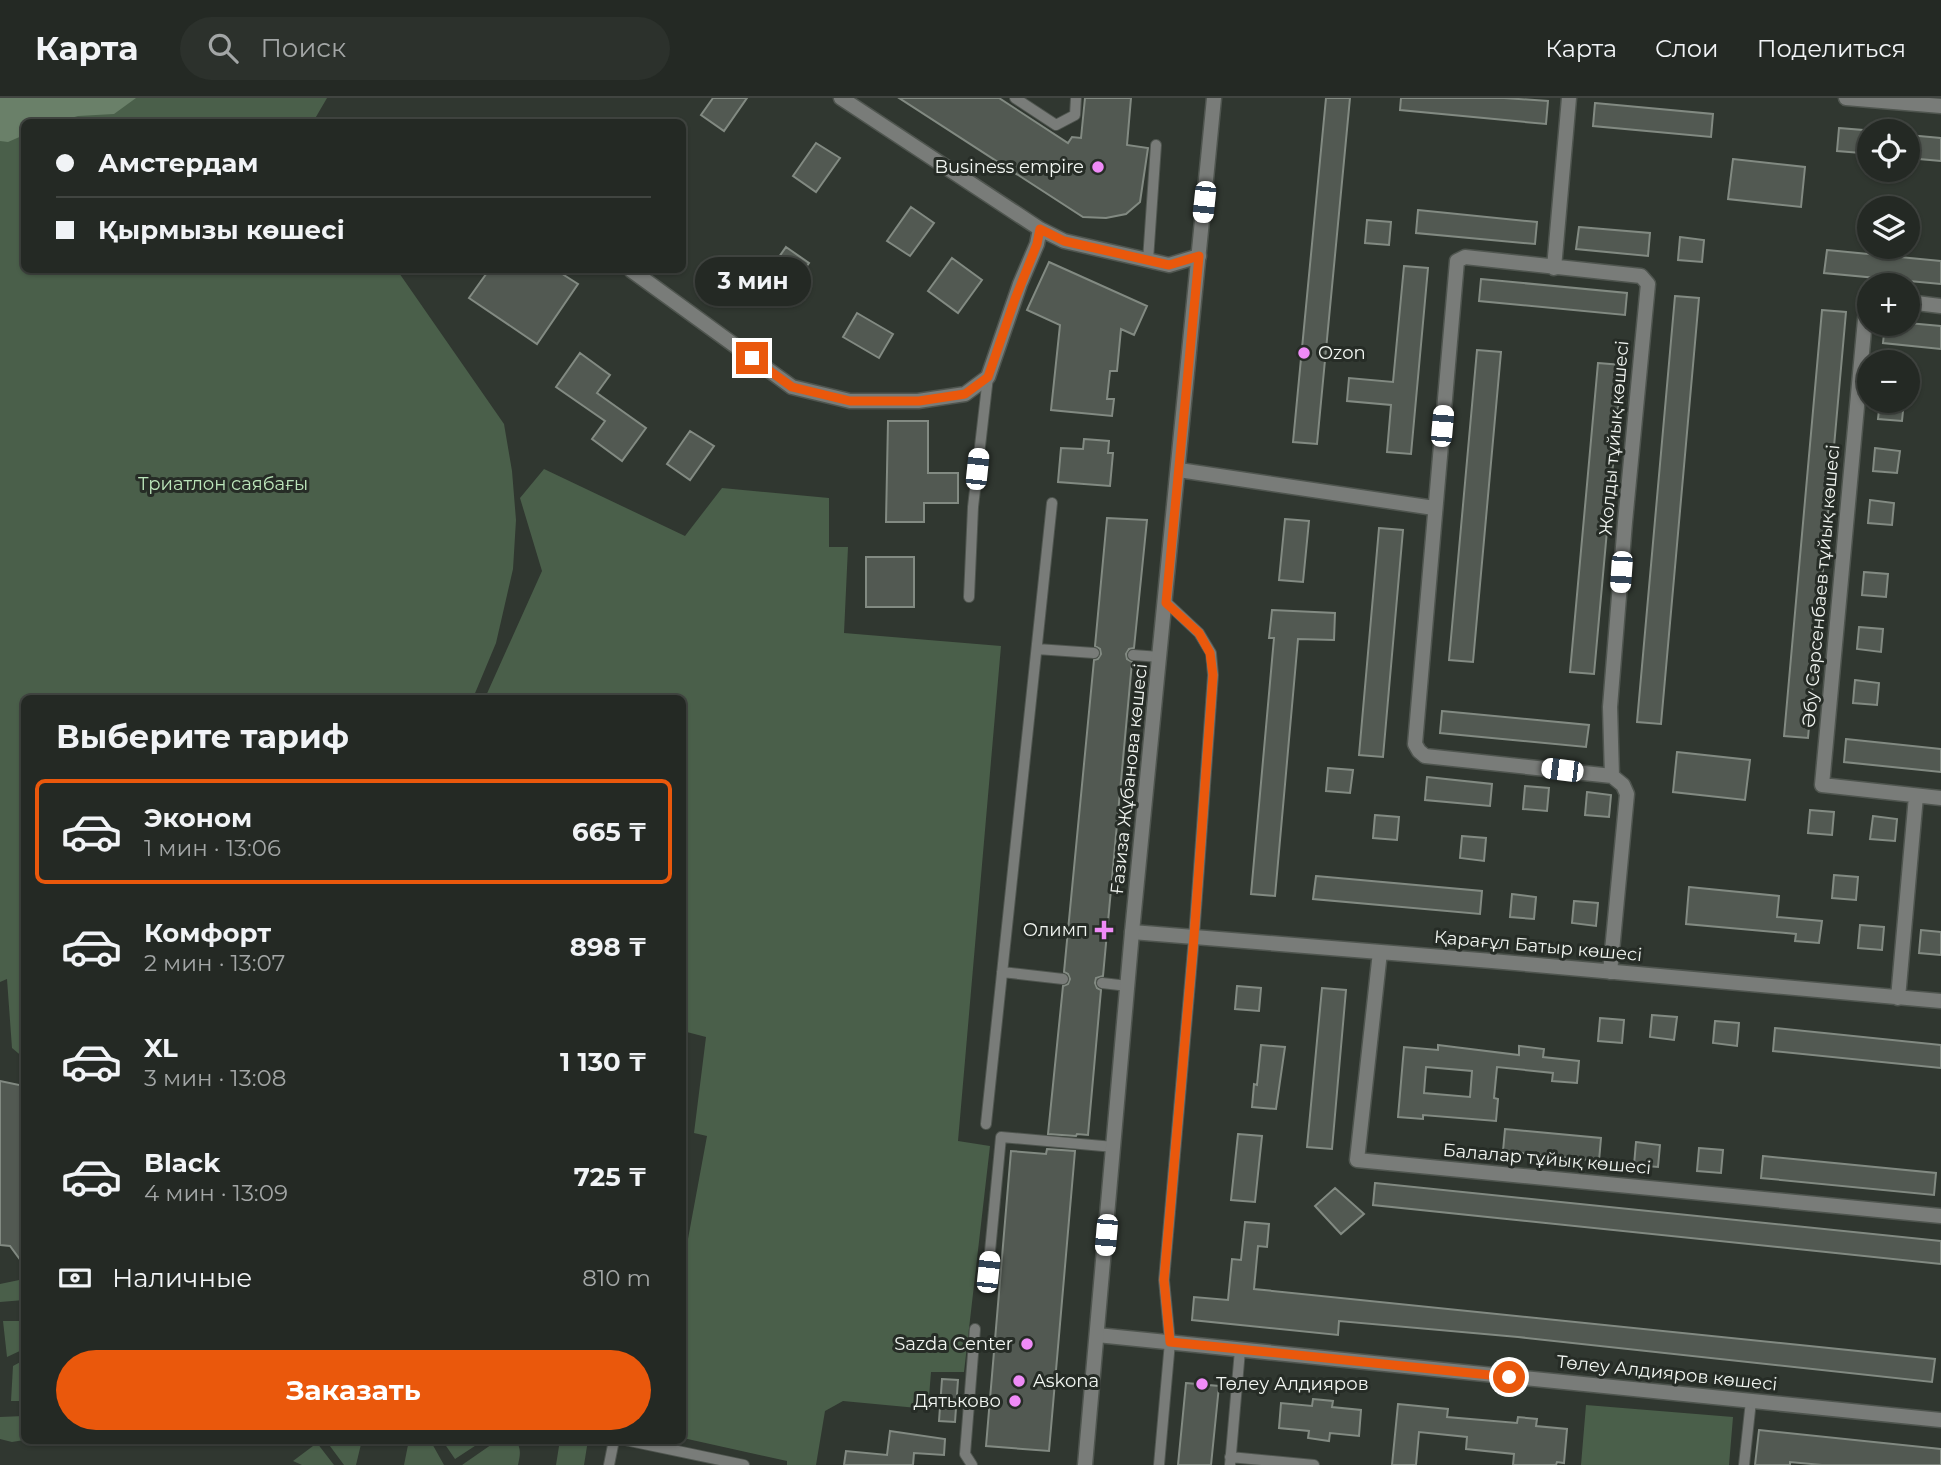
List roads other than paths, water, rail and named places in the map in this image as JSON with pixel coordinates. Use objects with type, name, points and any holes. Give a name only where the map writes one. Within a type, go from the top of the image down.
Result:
[{"type":"street","points":[[841,98],[1040,229],[1064,241],[1169,265],[1199,256]]},
{"type":"street","name":"Ғазиза Жұбанова көшесі","points":[[1085,1465],[1132,932],[1214,98]]},
{"type":"street","points":[[1554,268],[1569,98]]},
{"type":"street","points":[[1846,98],[1941,106]]},
{"type":"street","points":[[635,273],[792,387],[850,401],[919,401],[965,394],[988,377],[1020,284],[1037,244],[1040,229]]},
{"type":"street","name":"Жолды тұйық көшесі","points":[[1610,972],[1627,794],[1623,785],[1612,776],[1426,756],[1415,744],[1457,261],[1465,257],[1642,276],[1648,284],[1610,706],[1612,776]]},
{"type":"street","points":[[1920,303],[1941,306]]},
{"type":"street","name":"Әбу Сәрсенбаев тұйық көшесі","points":[[1863,336],[1822,785],[1941,798]]},
{"type":"street","points":[[1179,470],[1434,508]]},
{"type":"street","points":[[1898,998],[1916,796]]},
{"type":"street","name":"Қарағұл Батыр көшесі","points":[[1132,932],[1941,1001]]},
{"type":"street","name":"Балалар тұйық көшесі","points":[[1380,953],[1357,1160],[1941,1216]]},
{"type":"street","name":"Төлеу Алдияров көшесі","points":[[1097,1335],[1941,1420]]},
{"type":"lane","points":[[1016,98],[1056,125],[1075,115],[1076,98]]},
{"type":"lane","points":[[1148,260],[1156,145]]},
{"type":"lane","points":[[969,597],[974,507],[988,377]]},
{"type":"lane","points":[[986,1124],[1052,503]]},
{"type":"lane","points":[[1159,1465],[1170,1342],[1164,1280],[1194,937],[1213,675],[1210,653],[1199,633],[1166,603]]},
{"type":"lane","points":[[1037,649],[1094,653]]},
{"type":"lane","points":[[1133,655],[1160,657]]},
{"type":"lane","points":[[1002,972],[1063,979]]},
{"type":"lane","points":[[1102,983],[1128,986]]},
{"type":"lane","points":[[988,1272],[1001,1137],[1114,1147]]},
{"type":"lane","points":[[972,1465],[965,1454],[975,1329]]},
{"type":"lane","points":[[1240,1350],[1230,1461],[1314,1465]]},
{"type":"lane","points":[[1744,1465],[1751,1401]]},
{"type":"lane","points":[[609,1465],[613,1444]]},
{"type":"lane","points":[[644,1444],[744,1465]]},
{"type":"place","name":"Business empire","points":[[1098,167]]},
{"type":"place","name":"Ozon","points":[[1304,353]]},
{"type":"place","name":"Олимп","points":[[1104,930]]},
{"type":"place","name":"Sazda Center","points":[[1027,1344]]},
{"type":"place","name":"Askona","points":[[1019,1381]]},
{"type":"place","name":"Төлеу Алдияров","points":[[1202,1384]]},
{"type":"place","name":"Дятьково","points":[[1015,1401]]},
{"type":"park label","name":"Триатлон саябағы","points":[[223,484]]}]
